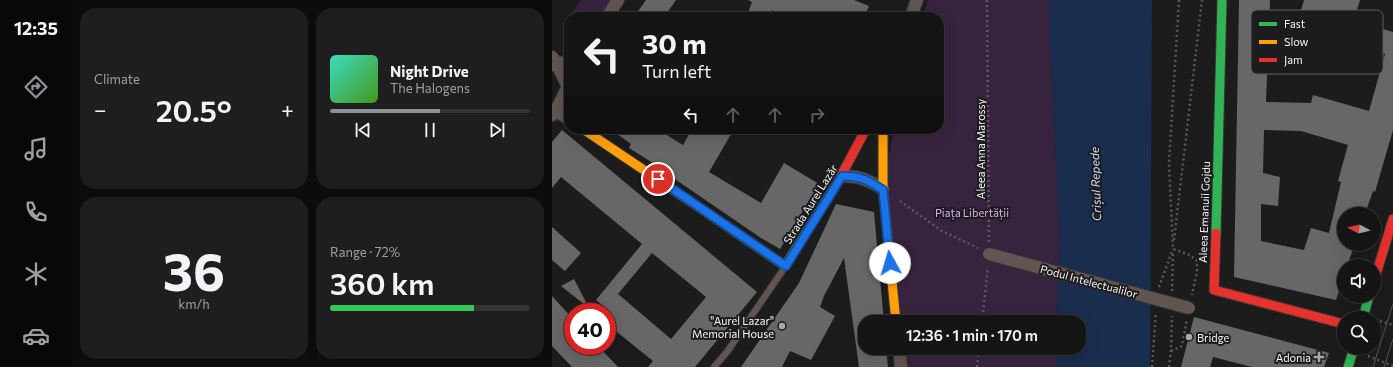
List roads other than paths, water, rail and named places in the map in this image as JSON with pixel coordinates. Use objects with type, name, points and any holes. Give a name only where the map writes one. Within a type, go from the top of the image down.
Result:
[{"type":"street","points":[[610,12],[618,0]]},
{"type":"street","points":[[913,12],[917,0]]},
{"type":"street","name":"Aleea Emanuil Gojdu","points":[[1222,0],[1214,290],[1337,322]]},
{"type":"street","points":[[558,62],[564,76]]},
{"type":"street","points":[[564,92],[553,109],[564,116]]},
{"type":"street","points":[[591,134],[786,266]]},
{"type":"street","name":"Strada Aurel Lazăr","points":[[786,266],[842,176],[863,134]]},
{"type":"street","points":[[883,134],[883,190],[895,315]]},
{"type":"street","points":[[842,176],[862,178],[883,190]]},
{"type":"street","points":[[1381,259],[1393,219]]},
{"type":"street","name":"Podul Intelectualilor","points":[[989,254],[1190,308]]},
{"type":"street","points":[[900,355],[901,367]]},
{"type":"street","points":[[1348,367],[1352,355]]},
{"type":"lane","name":"Strada Aurel Lazăr","points":[[714,367],[727,352],[786,266]]},
{"type":"water","name":"Crișul Repede","points":[[1048,0],[1152,0],[1150,367],[1056,367],[1057,355],[1086,355],[1086,315],[1057,315],[1060,236]]},
{"type":"tram line","points":[[1373,367],[1393,304]]},
{"type":"tram line","points":[[1384,367],[1393,339]]},
{"type":"place","name":"\"Aurel Lazar\" Memorial House","points":[[782,326]]},
{"type":"place","name":"Bridge","points":[[1189,337]]},
{"type":"place","name":"Adonia","points":[[1319,357]]},
{"type":"park label","name":"Piața Libertății","points":[[972,212]]}]
